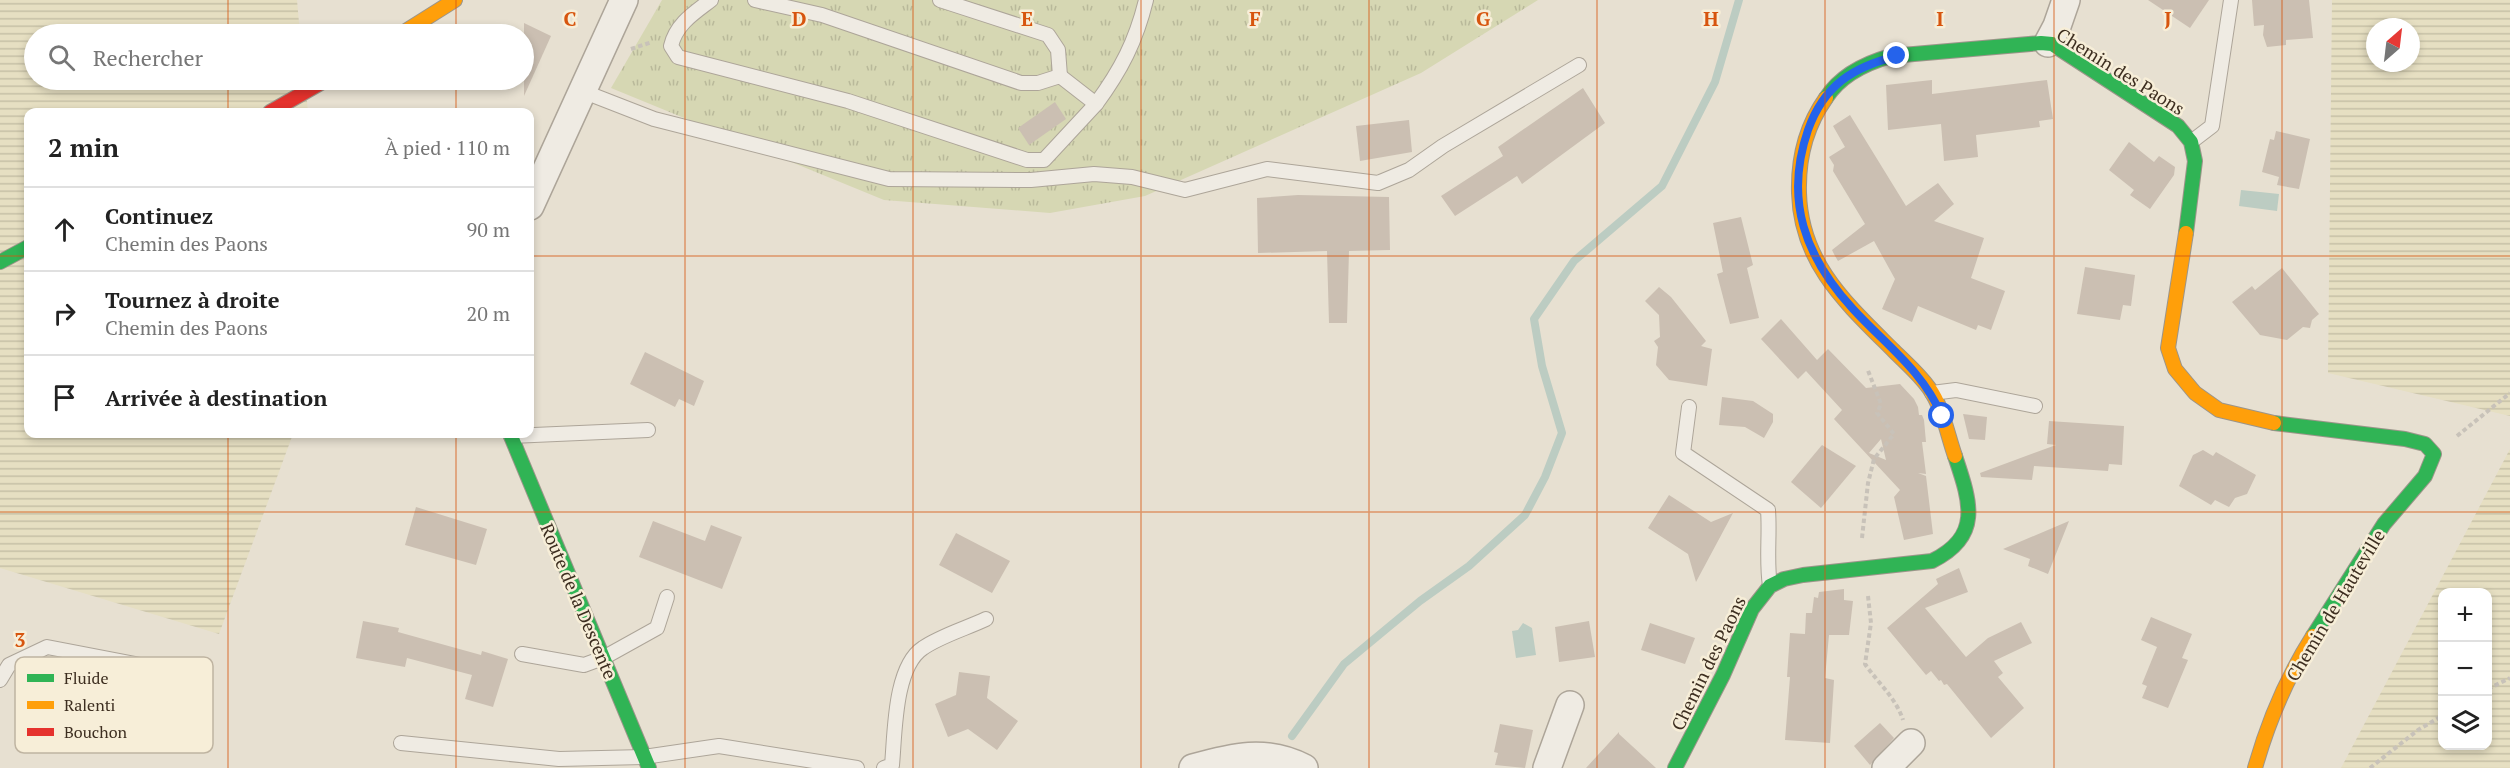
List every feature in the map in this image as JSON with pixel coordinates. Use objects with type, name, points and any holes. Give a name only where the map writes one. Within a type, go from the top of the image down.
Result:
[{"type":"street","points":[[417,24],[455,0]]},
{"type":"street","points":[[534,197],[624,0]]},
{"type":"street","points":[[2048,43],[2066,0]]},
{"type":"street","name":"Chemin des Paons","points":[[1682,765],[1752,609],[1770,586],[1784,579],[1932,561],[1946,556],[1957,546],[1964,535],[1969,506],[1965,487],[1932,393],[1923,380],[1853,309],[1829,280],[1814,256],[1803,231],[1797,173],[1802,147],[1812,119],[1828,94],[1845,76],[1869,63],[1897,56],[2048,43],[2178,126],[2191,141],[2195,161],[2185,245],[2168,348],[2175,369],[2195,393],[2219,410],[2259,422],[2405,439],[2425,444],[2434,454]]},
{"type":"street","points":[[277,108],[308,90]]},
{"type":"street","points":[[0,262],[24,249]]},
{"type":"street","name":"Route de la Descente","points":[[511,438],[646,763]]},
{"type":"street","name":"Chemin de Hauteville","points":[[2255,768],[2264,737],[2295,665],[2384,524],[2425,476],[2434,454]]},
{"type":"street","points":[[1547,768],[1570,705]]},
{"type":"street","points":[[1886,768],[1911,743]]},
{"type":"street","points":[[1193,768],[1232,757],[1254,756],[1278,757],[1304,768]]},
{"type":"lane","points":[[711,0],[687,19],[674,34],[671,46],[678,57],[848,101],[1027,160],[1044,160],[1096,104],[1114,80],[1138,32],[1146,0]]},
{"type":"lane","points":[[755,0],[822,15],[1021,83],[1038,83],[1060,76]]},
{"type":"lane","points":[[940,0],[1048,35],[1058,50],[1060,76],[1096,104]]},
{"type":"lane","points":[[2191,141],[2212,126],[2231,0]]},
{"type":"lane","points":[[582,91],[654,119],[889,179],[1020,180],[1094,174],[1132,177],[1185,190],[1267,169],[1378,183],[1409,170],[1443,146],[1579,65]]},
{"type":"lane","points":[[1932,393],[1956,390],[2035,406]]},
{"type":"lane","points":[[1689,407],[1683,453],[1768,510],[1770,535],[1767,564],[1770,586]]},
{"type":"lane","points":[[534,434],[648,430]]},
{"type":"lane","points":[[522,654],[584,665],[603,658],[657,628],[667,597]]},
{"type":"lane","points":[[885,768],[892,765],[896,712],[907,670],[922,648],[986,619]]},
{"type":"lane","points":[[26,657],[47,647],[99,657]]},
{"type":"lane","points":[[0,680],[9,665],[15,662]]},
{"type":"lane","points":[[401,743],[559,759],[646,763],[719,746],[857,768]]},
{"type":"path","points":[[600,52],[634,49],[674,34]]},
{"type":"path","points":[[1882,338],[1860,350],[1881,404],[1877,413],[1894,434],[1874,459],[1868,483],[1862,530],[1871,623],[1865,664],[1879,684],[1898,703],[1911,743]]},
{"type":"path","points":[[2434,454],[2510,393]]},
{"type":"path","points":[[2492,687],[2510,678]]},
{"type":"path","points":[[2370,768],[2418,730],[2438,718]]},
{"type":"shaded area","points":[[0,0],[297,0],[299,24],[24,24],[24,90],[306,90],[308,108],[24,108],[24,438],[292,438],[219,634],[0,568]]},
{"type":"shaded area","points":[[2332,0],[2510,0],[2510,416],[2328,373]]},
{"type":"shaded area","points":[[2241,190],[2279,194],[2277,211],[2239,206]]},
{"type":"shaded area","points":[[2510,449],[2510,768],[2341,768]]},
{"type":"shaded area","points":[[1523,623],[1532,628],[1536,655],[1516,658],[1512,631],[1518,630]]},
{"type":"green space","points":[[662,0],[1538,0],[1421,73],[1145,196],[1050,213],[884,200],[611,88]]},
{"type":"building","points":[[2148,0],[2209,0],[2190,28]]},
{"type":"building","points":[[2252,0],[2309,0],[2313,38],[2286,40],[2286,45],[2267,47],[2263,35],[2264,25],[2254,26]]},
{"type":"building","points":[[534,28],[551,36],[534,74]]},
{"type":"building","points":[[1932,80],[1932,94],[2047,80],[2053,119],[2039,121],[2040,127],[1976,135],[1978,157],[1944,161],[1941,124],[1888,130],[1886,85]]},
{"type":"building","points":[[1583,88],[1605,123],[1522,184],[1517,176],[1455,216],[1441,196],[1503,156],[1498,147]]},
{"type":"building","points":[[1055,102],[1066,119],[1029,145],[1018,128]]},
{"type":"building","points":[[1850,115],[1906,206],[1938,183],[1954,204],[1934,221],[1984,238],[1971,278],[2005,291],[1991,330],[1978,325],[1976,330],[1918,306],[1912,322],[1882,309],[1895,279],[1874,241],[1838,261],[1832,250],[1865,224],[1833,171],[1834,165],[1829,157],[1845,147],[1833,126]]},
{"type":"building","points":[[1409,120],[1412,152],[1360,161],[1356,126]]},
{"type":"building","points":[[2276,131],[2310,139],[2299,189],[2277,185],[2279,177],[2262,172],[2270,139],[2274,140]]},
{"type":"building","points":[[2129,142],[2154,162],[2159,156],[2175,167],[2174,175],[2150,209],[2130,195],[2134,190],[2109,170]]},
{"type":"building","points":[[1298,195],[1389,197],[1390,250],[1349,251],[1347,323],[1329,323],[1327,251],[1258,253],[1257,198]]},
{"type":"building","points":[[1741,217],[1753,265],[1747,268],[1759,318],[1730,324],[1717,274],[1723,272],[1713,223]]},
{"type":"building","points":[[2085,267],[2135,275],[2131,306],[2123,305],[2120,320],[2077,314]]},
{"type":"building","points":[[2282,268],[2319,314],[2312,320],[2310,328],[2303,327],[2287,340],[2260,335],[2232,302],[2252,286],[2255,290]]},
{"type":"building","points":[[1659,287],[1671,297],[1706,341],[1701,346],[1712,349],[1707,386],[1669,380],[1656,365],[1658,347],[1654,341],[1660,337],[1659,315],[1645,301]]},
{"type":"building","points":[[1781,319],[1817,360],[1828,349],[1866,388],[1900,384],[1914,399],[1919,415],[1922,415],[1924,420],[1926,442],[1922,442],[1926,474],[1918,473],[1926,476],[1933,534],[1904,540],[1894,497],[1900,490],[1834,419],[1842,410],[1806,371],[1798,379],[1761,339]],"holes":[[[1881,439],[1886,460],[1869,453]]]},
{"type":"building","points":[[645,352],[704,381],[694,406],[679,399],[675,407],[630,384]]},
{"type":"building","points":[[1722,397],[1753,401],[1773,414],[1773,422],[1764,438],[1745,427],[1719,425]]},
{"type":"building","points":[[1963,414],[1987,417],[1985,440],[1969,439]]},
{"type":"building","points":[[2049,421],[2124,426],[2122,465],[2109,464],[2108,471],[2034,466],[2032,480],[1981,477],[1980,473],[2056,445],[2047,444]]},
{"type":"building","points":[[1822,445],[1856,466],[1821,508],[1791,482]]},
{"type":"building","points":[[2203,450],[2213,456],[2216,452],[2256,475],[2247,494],[2235,498],[2229,507],[2215,500],[2211,505],[2179,486],[2193,455]]},
{"type":"building","points":[[1669,495],[1711,522],[1733,513],[1696,582],[1688,554],[1648,528]]},
{"type":"building","points":[[416,507],[487,529],[476,565],[405,545]]},
{"type":"building","points":[[653,521],[705,541],[711,525],[742,537],[722,589],[639,557]]},
{"type":"building","points":[[2069,521],[2048,574],[2028,566],[2030,559],[2003,549]]},
{"type":"building","points":[[956,533],[1010,561],[992,593],[939,565]]},
{"type":"building","points":[[1959,568],[1968,592],[1925,608],[1966,657],[1988,638],[2021,622],[2032,643],[1994,661],[2003,673],[1998,677],[2024,708],[1991,738],[1947,684],[1944,685],[1941,680],[1939,681],[1931,671],[1926,675],[1887,628],[1938,584],[1936,579]]},
{"type":"building","points":[[1844,589],[1844,600],[1853,601],[1849,635],[1829,635],[1825,678],[1834,680],[1830,743],[1785,740],[1790,677],[1787,677],[1790,633],[1805,634],[1806,613],[1812,613],[1814,597],[1818,598],[1819,592]]},
{"type":"building","points":[[2151,617],[2192,634],[2182,658],[2188,660],[2168,708],[2142,698],[2147,686],[2142,684],[2157,647],[2141,640]]},
{"type":"building","points":[[363,621],[399,628],[398,632],[481,655],[482,651],[508,659],[493,707],[465,699],[472,675],[407,658],[405,667],[356,658]]},
{"type":"building","points":[[1589,621],[1595,657],[1559,662],[1555,627]]},
{"type":"building","points":[[1650,623],[1695,638],[1685,664],[1641,650]]},
{"type":"building","points":[[959,672],[990,676],[987,698],[1018,721],[997,750],[968,729],[948,737],[935,704],[956,695]]},
{"type":"building","points":[[1880,723],[1894,738],[1870,765],[1854,746]]},
{"type":"building","points":[[1500,724],[1533,730],[1525,768],[1495,765],[1498,753],[1494,752]]},
{"type":"building","points":[[1619,732],[1619,734],[1656,768],[1586,768]]},
{"type":"waterway","points":[[1292,736],[1344,664],[1420,601],[1469,566],[1525,515],[1545,477],[1562,433],[1542,366],[1534,319],[1574,261],[1662,186],[1715,82],[1739,0]]},
{"type":"traffic: fast","points":[[1826,98],[1854,71],[1891,56],[2041,43],[2052,44],[2178,126],[2191,142],[2195,161],[2186,233]]},
{"type":"traffic: fast","points":[[0,262],[24,249]]},
{"type":"traffic: fast","points":[[2274,423],[2405,439],[2425,444],[2434,454],[2425,476],[2384,524],[2313,636]]},
{"type":"traffic: fast","points":[[512,438],[649,768]]},
{"type":"traffic: fast","points":[[1675,768],[1723,675],[1752,609],[1770,586],[1784,579],[1803,575],[1932,561],[1948,551],[1959,540],[1966,529],[1968,502],[1955,456]]},
{"type":"traffic: slow","points":[[417,24],[455,0]]},
{"type":"traffic: slow","points":[[1826,98],[1808,131],[1800,167],[1799,193],[1808,241],[1818,262],[1844,299],[1929,388],[1941,412],[1955,456]]},
{"type":"traffic: slow","points":[[2186,233],[2168,348],[2175,369],[2195,393],[2219,410],[2274,423]]},
{"type":"traffic: slow","points":[[2255,768],[2279,700],[2313,636]]},
{"type":"traffic: jam","points":[[277,108],[308,90]]},
{"type":"route","points":[[1897,56],[1869,63],[1845,76],[1828,94],[1812,119],[1802,147],[1797,173],[1798,201],[1803,231],[1814,256],[1829,280],[1853,309],[1923,380],[1932,393],[1942,416]]}]
